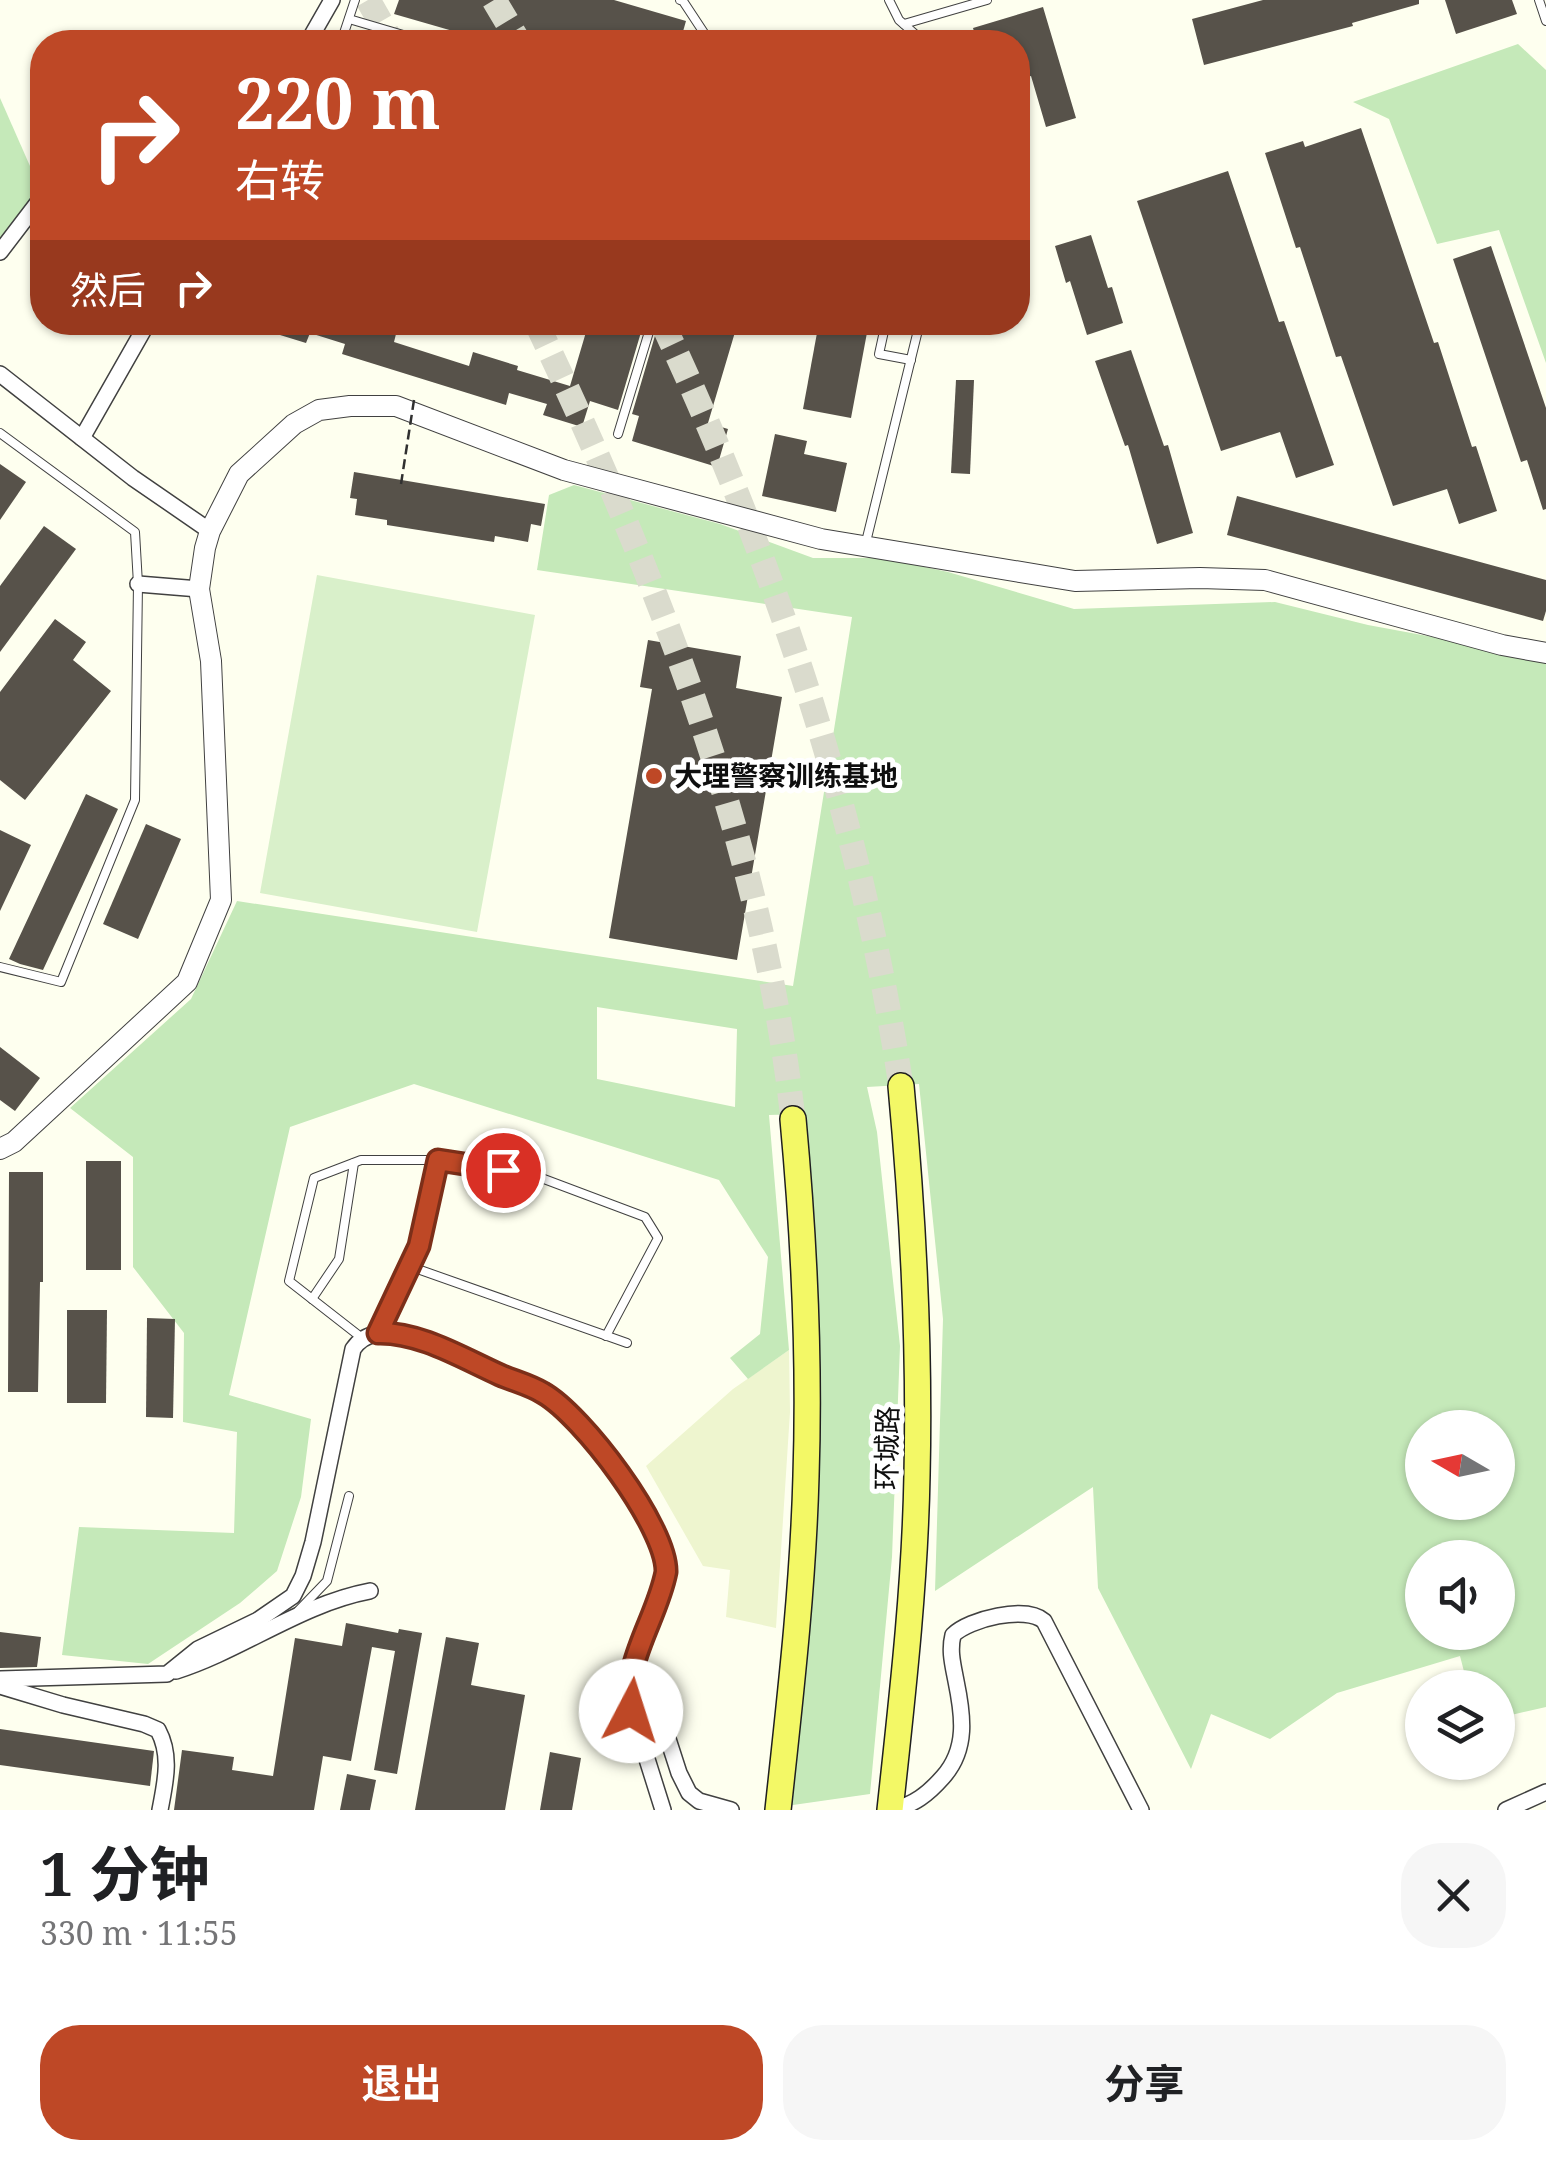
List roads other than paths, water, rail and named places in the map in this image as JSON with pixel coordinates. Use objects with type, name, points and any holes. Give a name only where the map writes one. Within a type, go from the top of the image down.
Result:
[{"type":"main road","name":"环城路","points":[[891,1810],[911,1600],[918,1414],[915,1272],[902,1086]]},
{"type":"main road","points":[[778,1810],[800,1592],[807,1413],[804,1277],[793,1119]]},
{"type":"street","points":[[315,30],[332,0]]},
{"type":"street","points":[[0,252],[30,212]]},
{"type":"street","points":[[82,438],[141,335]]},
{"type":"street","points":[[0,374],[133,478],[210,531]]},
{"type":"street","points":[[0,1148],[14,1142],[187,982],[222,900],[210,661],[199,589],[210,531],[239,474],[294,424],[319,410],[396,406],[564,470],[821,539],[1074,581],[1265,580],[1502,645],[1546,653]]},
{"type":"street","points":[[138,584],[199,589]]},
{"type":"street","points":[[167,1674],[198,1650],[258,1620],[293,1596],[313,1542],[350,1356],[356,1343],[370,1336],[404,1335],[545,1394],[576,1422],[637,1499],[660,1546],[666,1572],[637,1654],[631,1711],[663,1810]]},
{"type":"street","points":[[0,1683],[167,1674],[204,1662],[342,1596],[370,1591]]},
{"type":"street","points":[[891,1810],[908,1806],[930,1792],[954,1765],[958,1754],[961,1716],[951,1656],[953,1635],[970,1623],[1021,1613],[1044,1620],[1141,1810]]},
{"type":"street","points":[[0,1683],[63,1705],[158,1730],[166,1750],[167,1770],[160,1810]]},
{"type":"street","points":[[631,1711],[668,1739],[689,1793],[699,1801],[731,1810]]},
{"type":"street","points":[[1506,1810],[1546,1792]]},
{"type":"lane","points":[[345,30],[355,0]]},
{"type":"lane","points":[[680,0],[702,30]]},
{"type":"lane","points":[[889,0],[911,30]]},
{"type":"lane","points":[[904,24],[988,0]]},
{"type":"lane","points":[[1540,0],[1546,22]]},
{"type":"lane","points":[[349,19],[386,30]]},
{"type":"lane","points":[[618,434],[648,335]]},
{"type":"lane","points":[[883,335],[879,354],[911,360]]},
{"type":"lane","points":[[866,546],[917,335]]},
{"type":"lane","points":[[0,432],[135,532],[138,584],[135,800],[61,982],[0,967]]},
{"type":"lane","points":[[438,1160],[419,1246],[370,1336],[312,1300],[290,1281],[314,1178],[362,1160],[438,1160],[536,1176],[645,1217],[658,1238],[606,1336]]},
{"type":"lane","points":[[312,1300],[340,1259],[354,1163]]},
{"type":"lane","points":[[410,1266],[627,1343]]},
{"type":"lane","points":[[288,1622],[327,1581],[350,1496]]},
{"type":"tunnel","points":[[368,0],[385,30]]},
{"type":"tunnel","points":[[494,0],[512,30]]},
{"type":"tunnel","points":[[542,335],[622,513],[698,710],[756,912],[778,1015],[793,1119]]},
{"type":"tunnel","points":[[668,335],[742,506],[809,696],[863,889],[901,1086]]},
{"type":"place","name":"大理警察训练基地","points":[[654,776]]}]
